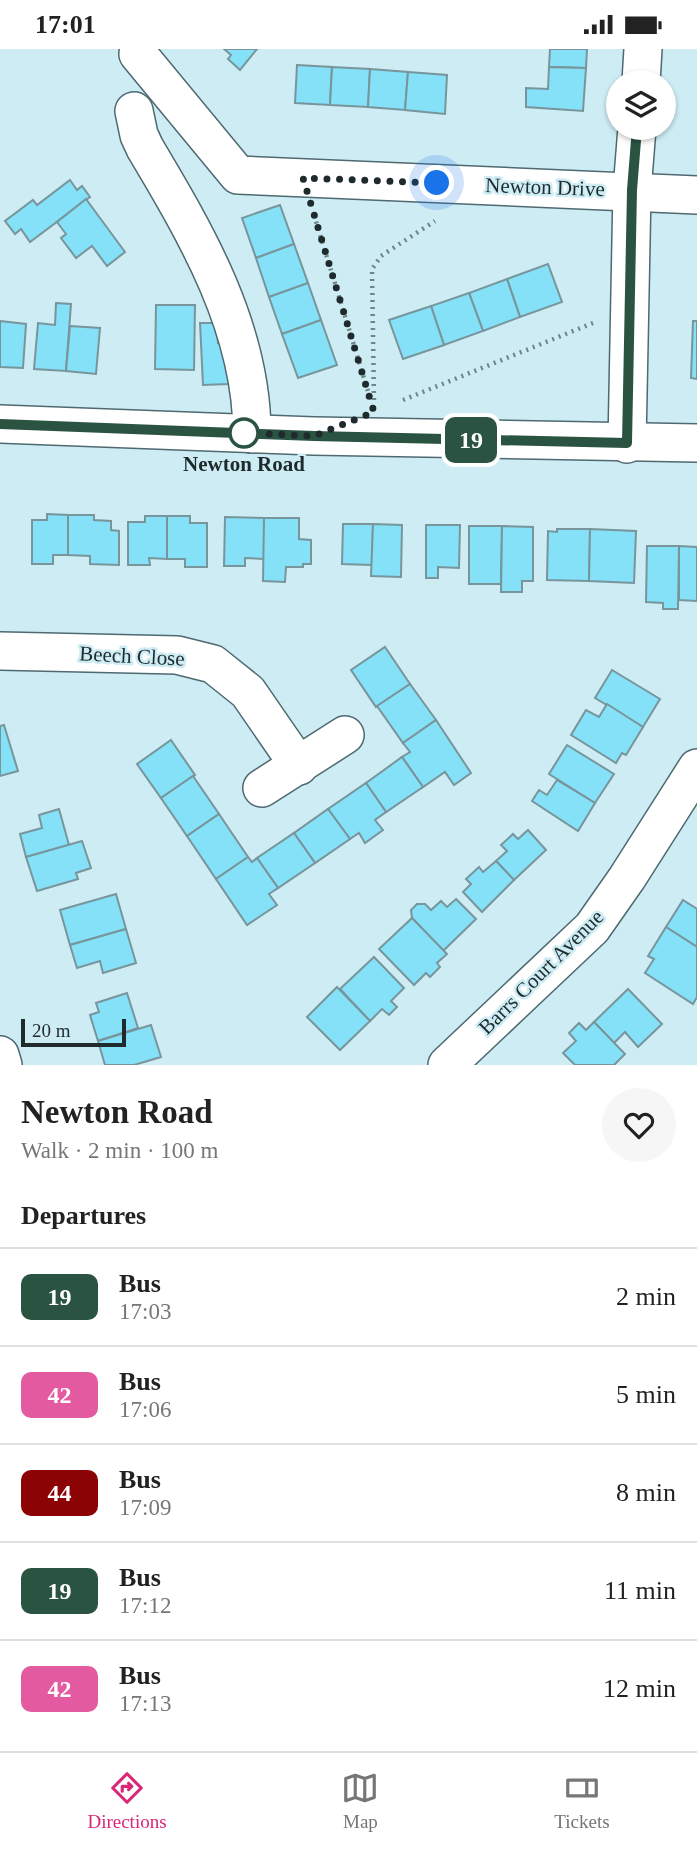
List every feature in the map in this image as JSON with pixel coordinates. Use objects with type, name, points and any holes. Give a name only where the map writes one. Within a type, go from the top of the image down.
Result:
[{"type":"street","points":[[641,70],[643,49]]},
{"type":"street","name":"Newton Drive","points":[[138,54],[238,175],[632,190]]},
{"type":"street","points":[[134,111],[145,148],[200,242],[219,287],[238,341],[252,406],[252,433]]},
{"type":"street","points":[[627,443],[632,190],[636,140]]},
{"type":"street","points":[[632,190],[697,195]]},
{"type":"street","points":[[0,424],[252,433],[697,443]]},
{"type":"street","name":"Beech Close","points":[[0,651],[177,655],[213,664],[248,692],[299,766]]},
{"type":"street","points":[[262,788],[345,735]]},
{"type":"street","name":"Barrs Court Avenue","points":[[447,1065],[592,928],[697,768]]},
{"type":"street","points":[[0,1055],[3,1065]]},
{"type":"path","points":[[303,178],[374,412],[372,269],[381,256],[436,220]]},
{"type":"path","points":[[400,401],[629,309]]},
{"type":"building","points":[[224,49],[257,49],[240,70],[228,59],[231,55]]},
{"type":"building","points":[[550,49],[587,49],[586,68],[549,67]]},
{"type":"building","points":[[297,65],[332,67],[330,105],[295,103]]},
{"type":"building","points":[[332,67],[370,69],[368,107],[330,105]]},
{"type":"building","points":[[549,67],[586,68],[583,111],[526,107],[526,88],[548,89]]},
{"type":"building","points":[[370,69],[408,72],[405,110],[368,107]]},
{"type":"building","points":[[408,72],[447,75],[445,114],[405,110]]},
{"type":"building","points":[[70,180],[77,190],[82,186],[90,197],[30,242],[21,229],[15,234],[5,221],[33,200],[37,205]]},
{"type":"building","points":[[86,199],[125,252],[107,266],[92,246],[76,258],[61,238],[66,234],[57,222]]},
{"type":"building","points":[[280,205],[294,244],[256,258],[242,218]]},
{"type":"building","points":[[294,244],[308,283],[269,297],[256,258]]},
{"type":"building","points":[[548,264],[562,302],[520,317],[507,279]]},
{"type":"building","points":[[507,279],[520,317],[483,331],[469,293]]},
{"type":"building","points":[[308,283],[321,320],[282,334],[269,297]]},
{"type":"building","points":[[469,293],[483,331],[444,345],[431,306]]},
{"type":"building","points":[[56,303],[71,304],[66,371],[34,369],[38,323],[55,325]]},
{"type":"building","points":[[156,305],[195,305],[194,370],[155,369]]},
{"type":"building","points":[[431,306],[444,345],[403,359],[389,320]]},
{"type":"building","points":[[321,320],[337,365],[298,378],[282,334]]},
{"type":"building","points":[[0,321],[26,324],[23,368],[0,367]]},
{"type":"building","points":[[693,321],[697,321],[697,379],[691,378]]},
{"type":"building","points":[[200,323],[217,323],[218,343],[227,342],[229,384],[203,385]]},
{"type":"building","points":[[70,326],[100,328],[96,374],[66,371]]},
{"type":"building","points":[[47,514],[68,515],[68,555],[53,555],[53,564],[32,564],[32,520],[47,520]]},
{"type":"building","points":[[68,515],[94,515],[94,520],[111,521],[111,530],[119,531],[119,565],[90,564],[90,556],[68,555]]},
{"type":"building","points":[[145,516],[167,516],[167,559],[149,558],[150,565],[128,565],[128,522],[145,522]]},
{"type":"building","points":[[167,516],[190,516],[190,523],[207,523],[207,567],[185,567],[185,559],[167,559]]},
{"type":"building","points":[[225,517],[264,518],[264,559],[245,558],[245,566],[224,566]]},
{"type":"building","points":[[264,518],[299,518],[299,539],[311,540],[311,564],[286,567],[285,582],[263,581]]},
{"type":"building","points":[[343,524],[373,524],[372,565],[342,564]]},
{"type":"building","points":[[373,524],[402,525],[401,577],[371,576]]},
{"type":"building","points":[[426,525],[460,525],[459,568],[438,567],[438,578],[426,578]]},
{"type":"building","points":[[469,526],[502,526],[501,584],[469,584]]},
{"type":"building","points":[[502,526],[533,527],[533,581],[522,581],[522,592],[501,592]]},
{"type":"building","points":[[557,529],[590,529],[589,581],[547,580],[548,531],[557,532]]},
{"type":"building","points":[[590,529],[636,531],[634,583],[589,581]]},
{"type":"building","points":[[647,546],[679,546],[678,609],[663,609],[663,603],[646,602]]},
{"type":"building","points":[[679,546],[697,547],[697,601],[679,600]]},
{"type":"building","points":[[385,647],[410,684],[376,707],[351,670]]},
{"type":"building","points":[[612,670],[660,699],[643,727],[595,698]]},
{"type":"building","points":[[410,684],[436,720],[403,743],[377,706]]},
{"type":"building","points":[[607,704],[643,727],[626,755],[622,753],[616,763],[571,735],[586,710],[599,717]]},
{"type":"building","points":[[436,720],[471,773],[454,785],[445,772],[423,787],[402,757],[410,752],[403,743]]},
{"type":"building","points":[[4,725],[18,771],[0,776],[0,726]]},
{"type":"building","points":[[171,740],[195,775],[161,798],[137,764]]},
{"type":"building","points":[[567,745],[614,774],[595,803],[549,774]]},
{"type":"building","points":[[402,757],[423,787],[386,812],[366,783]]},
{"type":"building","points":[[193,776],[219,814],[187,836],[161,798]]},
{"type":"building","points":[[557,780],[595,803],[578,831],[532,801],[539,790],[547,795]]},
{"type":"building","points":[[366,783],[386,812],[375,820],[383,830],[365,843],[359,833],[350,839],[328,809]]},
{"type":"building","points":[[59,809],[69,845],[26,857],[20,834],[42,828],[39,815]]},
{"type":"building","points":[[328,809],[350,839],[315,863],[294,833]]},
{"type":"building","points":[[219,814],[248,857],[216,879],[187,836]]},
{"type":"building","points":[[528,830],[546,850],[514,880],[496,861],[507,851],[501,845],[513,834],[518,839]]},
{"type":"building","points":[[294,833],[315,863],[278,888],[257,858]]},
{"type":"building","points":[[82,841],[91,868],[76,873],[78,879],[37,891],[26,857]]},
{"type":"building","points":[[248,857],[252,862],[257,858],[278,888],[269,894],[277,905],[247,925],[216,879]]},
{"type":"building","points":[[496,861],[514,880],[482,912],[463,892],[471,884],[466,879],[479,867],[483,872]]},
{"type":"building","points":[[116,894],[126,929],[70,945],[60,910]]},
{"type":"building","points":[[456,899],[476,919],[443,951],[412,918],[411,910],[417,904],[425,904],[431,910],[441,901],[447,907]]},
{"type":"building","points":[[683,900],[697,909],[697,947],[666,927]]},
{"type":"building","points":[[412,918],[447,954],[437,963],[440,967],[430,977],[426,973],[414,985],[379,949]]},
{"type":"building","points":[[666,927],[697,947],[697,997],[693,1004],[645,973],[654,959],[648,956]]},
{"type":"building","points":[[126,929],[136,963],[103,973],[100,961],[77,968],[70,945]]},
{"type":"building","points":[[374,957],[404,988],[391,1001],[397,1007],[389,1015],[382,1009],[370,1021],[340,989]]},
{"type":"building","points":[[337,987],[370,1021],[340,1050],[307,1017]]},
{"type":"building","points":[[628,989],[662,1024],[638,1047],[625,1032],[614,1043],[594,1022]]},
{"type":"building","points":[[127,993],[138,1028],[98,1041],[90,1015],[99,1012],[96,1003]]},
{"type":"building","points":[[594,1022],[625,1054],[614,1065],[575,1065],[563,1053],[576,1041],[569,1033],[579,1023],[586,1030]]},
{"type":"building","points":[[151,1025],[161,1057],[134,1065],[105,1065],[98,1041]]},
{"type":"bus line","name":"19","points":[[0,424],[314,436],[627,443],[632,190],[636,140]]},
{"type":"place","name":"Newton Road","points":[[244,433]]},
{"type":"route","points":[[244,433],[314,436],[374,412],[303,178],[437,183]]}]
